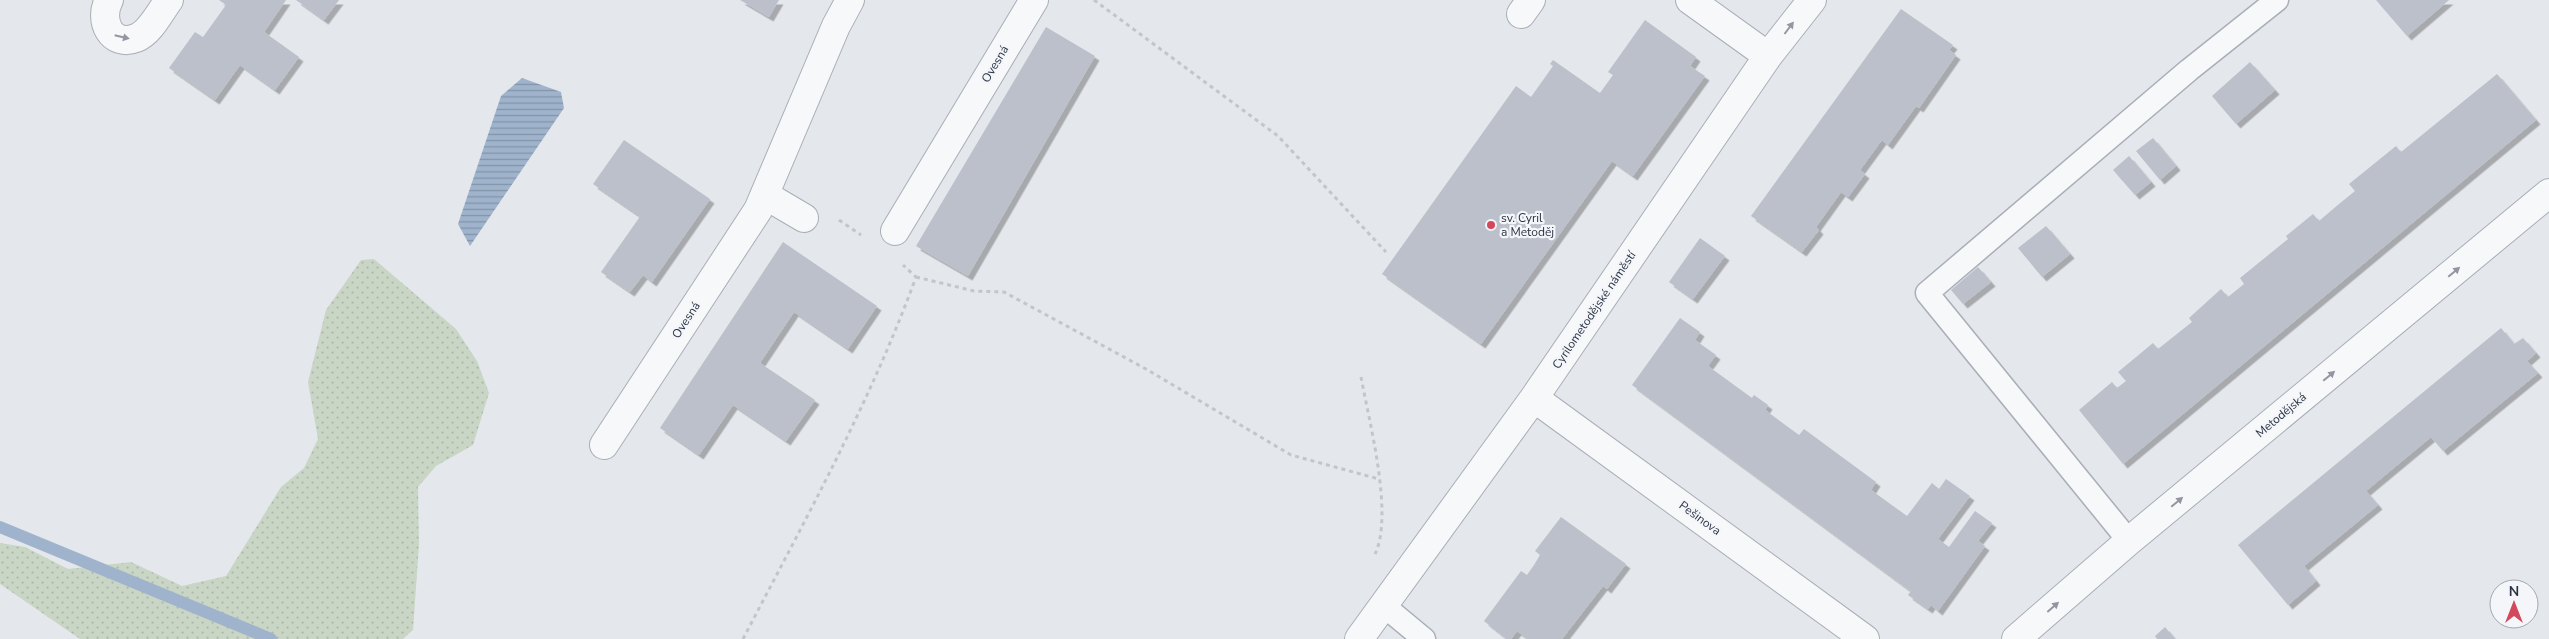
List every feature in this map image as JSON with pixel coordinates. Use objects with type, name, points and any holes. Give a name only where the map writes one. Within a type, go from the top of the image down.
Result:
[{"type":"street","points":[[109,0],[104,10],[106,26],[113,35],[124,40],[135,39],[144,34],[169,0]]},
{"type":"street","name":"Ovesná","points":[[604,445],[758,210],[836,26],[850,0]]},
{"type":"street","name":"Ovesná","points":[[895,231],[1034,0]]},
{"type":"street","points":[[1690,0],[1768,56]]},
{"type":"street","name":"Cyrilometodějské náměstí","points":[[1359,639],[1534,398],[1768,56],[1812,0]]},
{"type":"street","name":"Metodějská","points":[[2016,639],[2129,541],[2549,193]]},
{"type":"street","points":[[765,195],[799,215]]},
{"type":"street","name":"Pešinova","points":[[1534,398],[1866,639]]},
{"type":"lane","points":[[2129,541],[1927,293],[2189,70],[2277,0]]},
{"type":"lane","points":[[1383,605],[1424,639]]},
{"type":"path","points":[[1094,0],[1278,136],[1386,252]]},
{"type":"path","points":[[799,215],[811,210],[834,216],[864,237]]},
{"type":"path","points":[[901,263],[916,277],[974,291],[1004,292],[1146,368],[1292,455],[1379,479]]},
{"type":"path","points":[[743,639],[841,450],[894,337],[916,277]]},
{"type":"path","points":[[1361,377],[1379,479],[1382,530],[1380,543],[1372,559]]},
{"type":"green space","points":[[374,259],[456,329],[477,361],[489,393],[473,445],[436,466],[418,487],[419,544],[413,630],[403,639],[80,639],[0,584],[0,543],[25,547],[68,569],[131,562],[182,586],[226,576],[281,487],[304,468],[318,439],[308,382],[326,310],[361,260]]},
{"type":"water","points":[[522,78],[561,92],[564,108],[470,246],[458,224],[501,96]]},
{"type":"building","points":[[219,0],[286,0],[264,32],[299,57],[275,90],[240,65],[215,100],[169,68],[195,32],[203,37],[226,5]]},
{"type":"building","points":[[296,0],[339,0],[324,20]]},
{"type":"building","points":[[740,0],[779,0],[769,17]]},
{"type":"building","points":[[2376,0],[2449,0],[2407,36]]},
{"type":"building","points":[[1901,9],[1953,45],[1949,50],[1956,55],[1919,108],[1916,106],[1888,145],[1882,140],[1860,170],[1865,174],[1848,197],[1841,192],[1816,227],[1819,230],[1802,252],[1751,216]]},
{"type":"building","name":"sv. Cyril a Metoděj","points":[[1645,20],[1696,57],[1690,66],[1705,76],[1633,176],[1612,161],[1481,344],[1382,274],[1516,86],[1531,97],[1553,66],[1550,64],[1553,60],[1600,93],[1613,75],[1608,72]]},
{"type":"building","points":[[1046,27],[1095,56],[968,276],[916,246]]},
{"type":"building","points":[[2250,62],[2275,90],[2236,124],[2212,96]]},
{"type":"building","points":[[2497,74],[2536,120],[2123,464],[2079,410],[2112,382],[2117,388],[2126,381],[2118,372],[2153,343],[2158,349],[2192,322],[2189,318],[2221,289],[2228,297],[2244,284],[2240,278],[2288,239],[2286,236],[2313,214],[2319,221],[2355,191],[2349,184],[2396,146],[2401,152]]},
{"type":"building","points":[[2153,138],[2176,166],[2160,180],[2136,151]]},
{"type":"building","points":[[624,140],[710,199],[652,282],[643,275],[630,292],[601,272],[639,218],[638,215],[593,184]]},
{"type":"building","points":[[2129,156],[2151,182],[2135,195],[2113,170]]},
{"type":"building","points":[[2046,226],[2070,254],[2042,277],[2018,248]]},
{"type":"building","points":[[1700,238],[1725,256],[1693,299],[1669,282]]},
{"type":"building","points":[[783,242],[877,306],[848,349],[794,312],[760,363],[815,400],[786,441],[733,405],[699,455],[660,428]]},
{"type":"building","points":[[1978,267],[1991,282],[1963,304],[1951,290]]},
{"type":"building","points":[[1680,318],[1700,332],[1695,340],[1716,355],[1708,366],[1752,398],[1754,395],[1768,405],[1765,410],[1799,435],[1804,429],[1876,482],[1871,490],[1907,516],[1932,483],[1939,489],[1946,479],[1970,496],[1938,539],[1949,547],[1975,511],[1992,523],[1978,541],[1985,546],[1938,611],[1931,605],[1928,609],[1908,595],[1911,591],[1632,385]]},
{"type":"building","points":[[2501,328],[2514,344],[2523,338],[2536,353],[2527,361],[2538,373],[2443,451],[2431,437],[2366,491],[2378,505],[2304,566],[2316,581],[2288,605],[2238,545]]},
{"type":"building","points":[[1561,517],[1626,564],[1607,589],[1603,586],[1562,639],[1528,639],[1517,631],[1511,639],[1507,639],[1484,621],[1521,571],[1527,575],[1540,555],[1535,551]]},
{"type":"building","points":[[2165,627],[2175,639],[2157,639],[2155,636]]},
{"type":"waterway","points":[[0,527],[271,639]]},
{"type":"place","name":"sv. Cyril a Metoděj","points":[[1491,225]]}]
